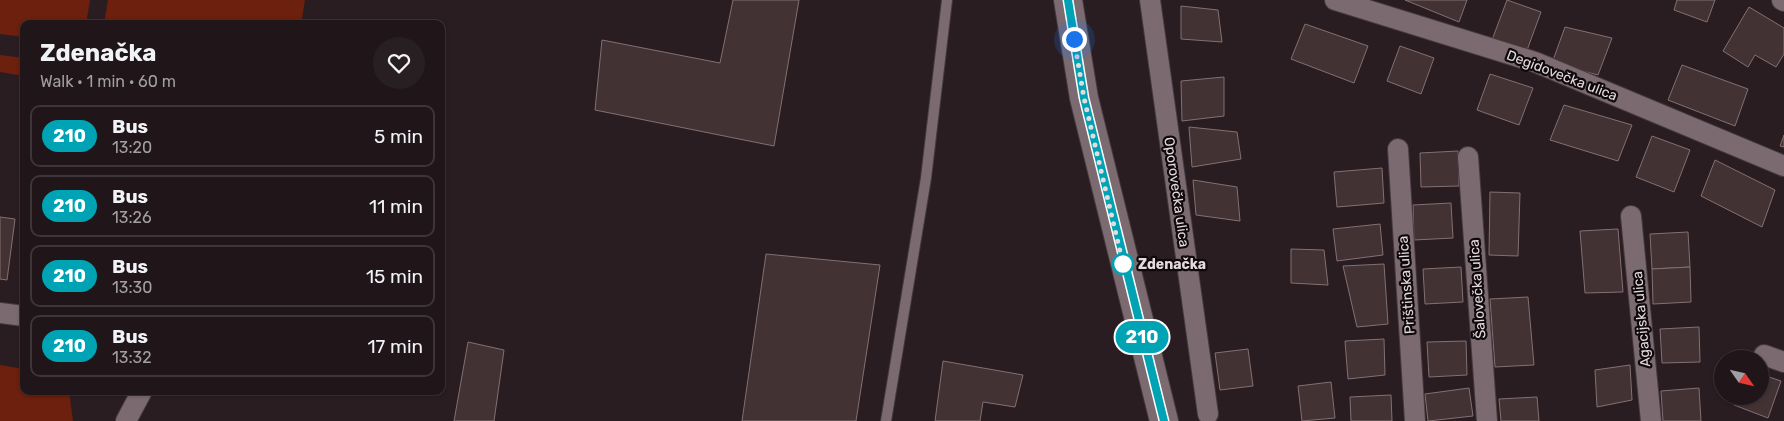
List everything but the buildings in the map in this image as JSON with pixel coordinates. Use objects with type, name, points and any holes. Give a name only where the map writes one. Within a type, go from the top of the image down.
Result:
[{"type":"main road","points":[[1068,0],[1084,98],[1164,421]]},
{"type":"street","name":"Oporovečka ulica","points":[[1150,0],[1208,414]]},
{"type":"street","name":"Degidovečka ulica","points":[[1335,0],[1535,62],[1784,166]]},
{"type":"street","name":"Prištinska ulica","points":[[1398,149],[1415,421]]},
{"type":"street","name":"Šalovečka ulica","points":[[1468,157],[1487,421]]},
{"type":"street","name":"Agacijska ulica","points":[[1631,216],[1651,421]]},
{"type":"street","points":[[0,313],[20,316]]},
{"type":"street","points":[[1769,357],[1784,362]]},
{"type":"street","points":[[126,421],[140,395]]},
{"type":"lane","points":[[886,421],[926,178],[947,0]]},
{"type":"shaded area","points":[[0,0],[90,0],[87,20],[20,20],[20,36],[0,34]]},
{"type":"shaded area","points":[[108,0],[305,0],[302,20],[105,20]]},
{"type":"shaded area","points":[[0,55],[20,58],[20,75],[0,72]]},
{"type":"shaded area","points":[[0,365],[20,368],[20,395],[70,395],[73,421],[0,421]]},
{"type":"bus line","name":"210","points":[[1068,0],[1084,98],[1122,260],[1164,421]]},
{"type":"place","name":"Zdenačka","points":[[1123,264]]},
{"type":"route","points":[[1074,39],[1084,98],[1123,264]]}]
